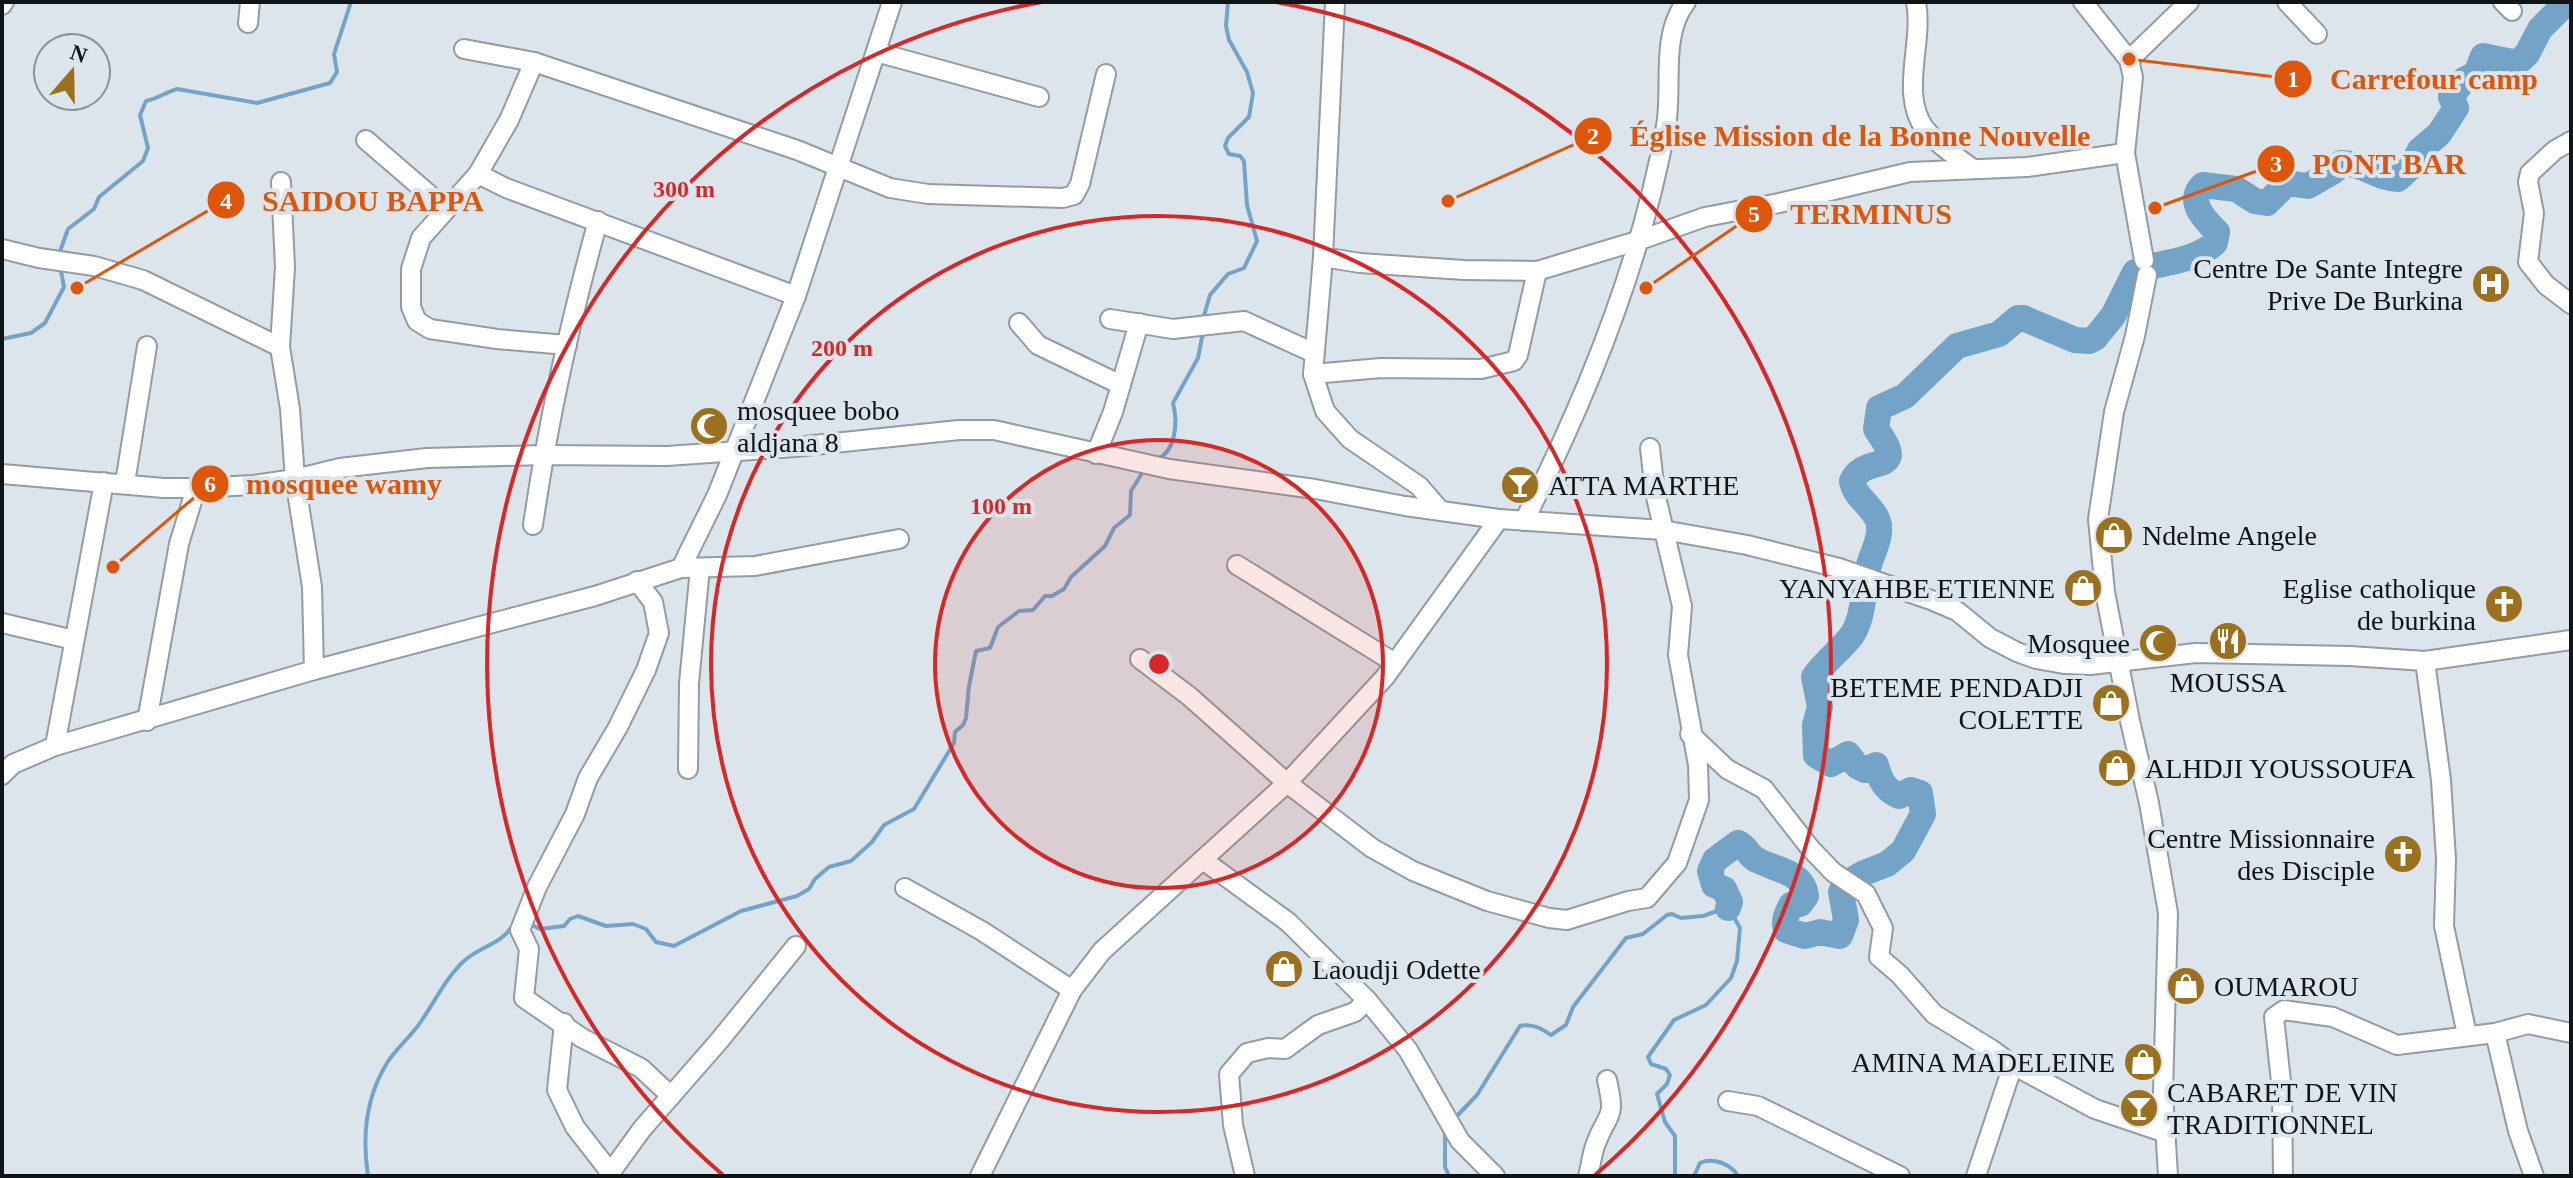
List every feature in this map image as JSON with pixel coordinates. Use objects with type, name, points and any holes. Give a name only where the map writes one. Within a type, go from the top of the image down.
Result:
[{"type":"street","points":[[248,23],[250,2]]},
{"type":"street","points":[[688,769],[690,568],[702,530],[796,296],[892,2]]},
{"type":"street","points":[[1335,2],[1323,257],[1313,374],[1325,411],[1350,439],[1419,486],[1439,509]]},
{"type":"street","points":[[1524,521],[1551,469],[1619,302],[1640,240],[1656,179],[1668,113],[1671,31],[1686,2]]},
{"type":"street","points":[[1916,2],[1919,25],[1913,85],[1917,115],[1937,141],[1973,169]]},
{"type":"street","points":[[2083,2],[2129,60],[2133,77],[2125,153],[2146,268],[2135,336],[2114,412],[2098,519],[2105,592],[2149,803],[2168,913],[2163,1092],[2168,1176]]},
{"type":"street","points":[[2129,60],[2189,2]]},
{"type":"street","points":[[2287,2],[2317,34]]},
{"type":"street","points":[[464,49],[534,62],[840,166],[890,188],[928,194],[1063,198],[1074,195],[1080,184],[1106,74]]},
{"type":"street","points":[[876,52],[1039,97]]},
{"type":"street","points":[[534,62],[509,120],[478,174],[421,238],[411,269],[411,307],[417,321],[430,329],[567,345]]},
{"type":"street","points":[[366,140],[446,209]]},
{"type":"street","points":[[2571,141],[2555,150],[2530,173],[2528,182],[2534,213],[2528,262],[2546,285],[2571,304]]},
{"type":"street","points":[[1323,257],[1360,263],[1464,270],[1537,271],[1705,217],[1910,172],[2027,167],[2125,153]]},
{"type":"street","points":[[478,174],[506,188],[796,296]]},
{"type":"street","points":[[281,182],[285,267],[280,347],[290,409],[295,479],[312,587],[314,670]]},
{"type":"street","points":[[533,525],[567,345],[598,221]]},
{"type":"street","points":[[2,249],[94,266],[143,280],[280,347]]},
{"type":"street","points":[[1313,374],[1381,368],[1481,369],[1514,361],[1537,271]]},
{"type":"street","points":[[1110,319],[1173,329],[1244,321],[1314,353]]},
{"type":"street","points":[[1019,323],[1038,345],[1121,385]]},
{"type":"street","points":[[1096,454],[1139,323]]},
{"type":"street","points":[[125,483],[147,346]]},
{"type":"street","points":[[2,474],[196,488],[253,485],[340,468],[427,458],[667,456],[994,430],[1169,469],[1315,489],[1405,506],[1499,519],[1663,530],[1747,545],[1839,568],[1957,611],[1990,638],[2036,659],[2090,665],[2196,653],[2246,652],[2425,661],[2571,640]]},
{"type":"street","points":[[1140,659],[1189,696],[1287,783],[1372,848],[1413,871],[1487,901],[1549,918],[1567,920],[1647,898],[1677,863],[1699,800],[1698,765],[1678,655],[1682,606],[1655,493],[1650,448]]},
{"type":"street","points":[[55,746],[104,482]]},
{"type":"street","points":[[147,721],[179,544],[196,488]]},
{"type":"street","points":[[980,1176],[1072,990],[1102,951],[1287,783],[1347,721],[1395,663],[1499,519]]},
{"type":"street","points":[[2,775],[13,764],[55,746],[314,670],[595,596],[637,581],[690,568],[755,566],[899,539]]},
{"type":"street","points":[[1237,565],[1395,663]]},
{"type":"street","points":[[637,581],[653,602],[659,633],[646,670],[588,778],[575,814],[537,887],[520,930],[529,949],[524,998],[582,1038],[641,1068],[671,1096]]},
{"type":"street","points":[[2,623],[74,640]]},
{"type":"street","points":[[2425,661],[2441,780],[2446,859],[2444,926],[2467,1035]]},
{"type":"street","points":[[1690,734],[1727,769],[1764,789],[1833,872],[1866,894],[1883,928],[1879,957],[1900,975],[1934,1014],[2013,1065],[2095,1109],[2166,1133]]},
{"type":"street","points":[[1203,860],[1288,922],[1367,1000],[1408,1050],[1460,1141],[1495,1176]]},
{"type":"street","points":[[905,888],[982,931],[1072,990]]},
{"type":"street","points":[[564,1023],[557,1090],[575,1127],[609,1174],[642,1129],[796,946]]},
{"type":"street","points":[[1245,1176],[1233,1125],[1229,1074],[1247,1053],[1268,1048],[1285,1049],[1318,1025],[1355,1012],[1367,1000]]},
{"type":"street","points":[[2283,1176],[2282,1091],[2274,1017],[2284,1010],[2333,1017],[2397,1045],[2495,1033],[2528,1024],[2571,1033]]},
{"type":"street","points":[[2495,1033],[2518,1131],[2534,1176]]},
{"type":"street","points":[[1976,1176],[2013,1065]]},
{"type":"street","points":[[1588,1176],[1596,1143],[1611,1117],[1612,1103],[1607,1080]]},
{"type":"street","points":[[1728,1101],[1758,1106],[1900,1176]]},
{"type":"waterway","points":[[58,257],[68,229],[94,209],[99,197],[143,161],[148,148],[140,115],[146,101],[177,89],[257,103],[330,83],[337,72],[334,54],[351,2]]},
{"type":"waterway","points":[[1203,319],[1210,295],[1228,274],[1244,268],[1257,241],[1247,205],[1244,161],[1240,156],[1229,154],[1225,146],[1228,138],[1249,117],[1253,93],[1247,72],[1229,40],[1226,26],[1228,2]]},
{"type":"waterway","points":[[1728,908],[1730,902],[1724,889],[1714,885],[1710,871],[1715,860],[1738,843],[1754,858],[1794,876],[1804,888],[1806,896],[1800,904],[1791,905],[1788,911],[1786,930],[1805,936],[1820,932],[1840,936],[1846,920],[1841,892],[1844,885],[1887,864],[1903,851],[1923,814],[1920,793],[1911,790],[1899,796],[1894,794],[1884,784],[1876,765],[1865,770],[1857,766],[1848,754],[1831,764],[1816,755],[1815,725],[1820,707],[1814,677],[1856,628],[1879,533],[1875,515],[1856,492],[1852,481],[1858,473],[1887,459],[1886,444],[1876,429],[1879,408],[1905,396],[1957,346],[1999,334],[2018,318],[2075,340],[2095,338],[2113,316],[2135,272],[2186,258],[2215,243],[2217,232],[2202,216],[2197,203],[2196,197],[2203,185],[2236,189],[2255,201],[2267,203],[2287,183],[2308,186],[2334,171],[2341,163],[2398,179],[2410,168],[2420,150],[2439,134],[2456,108],[2451,97],[2464,80],[2476,74],[2483,56],[2517,63],[2527,54],[2540,29],[2567,2]]},
{"type":"waterway","points":[[2,339],[31,333],[45,323],[64,287],[60,266]]},
{"type":"waterway","points":[[1157,460],[1172,443],[1175,427],[1173,403],[1198,358],[1203,332]]},
{"type":"waterway","points":[[530,924],[540,929],[564,926],[578,916],[606,926],[633,924],[646,929],[656,942],[674,946],[741,911],[797,896],[809,889],[829,867],[851,861],[872,842],[884,825],[914,809],[954,743],[955,732],[966,718],[976,651],[990,648],[998,627],[1019,611],[1033,610],[1045,596],[1052,596],[1064,589],[1071,577],[1105,546],[1114,528],[1130,515],[1131,491],[1144,470]]},
{"type":"waterway","points":[[1454,1119],[1477,1095],[1520,1026],[1537,1027],[1551,1035],[1566,1025],[1573,1007],[1626,938],[1643,934],[1667,915],[1681,918],[1703,916],[1728,907],[1740,928],[1737,961],[1731,978],[1706,1005],[1674,1020],[1648,1057],[1651,1064],[1666,1069],[1670,1075],[1667,1084],[1657,1094],[1665,1122],[1675,1136],[1675,1176]]},
{"type":"waterway","points":[[368,1176],[365,1147],[367,1118],[374,1090],[387,1063],[418,1026],[459,966],[471,955],[503,937],[513,925]]},
{"type":"waterway","points":[[1445,1131],[1445,1167],[1449,1176]]},
{"type":"waterway","points":[[1694,1176],[1700,1163],[1710,1161],[1726,1165],[1738,1176]]},
{"type":"place","name":"Carrefour camp","points":[[2129,59]]},
{"type":"place","name":"Église Mission de la Bonne Nouvelle","points":[[1448,201]]},
{"type":"place","name":"PONT BAR","points":[[2155,208]]},
{"type":"place","name":"Centre De Sante Integre Prive De Burkina","points":[[2491,284]]},
{"type":"place","name":"SAIDOU BAPPA","points":[[77,288]]},
{"type":"place","name":"TERMINUS","points":[[1646,288]]},
{"type":"place","name":"mosquee bobo aldjana 8","points":[[709,426]]},
{"type":"place","name":"ATTA MARTHE","points":[[1520,485]]},
{"type":"place","name":"Ndelme Angele","points":[[2114,535]]},
{"type":"place","name":"mosquee wamy","points":[[113,567]]},
{"type":"place","name":"YANYAHBE ETIENNE","points":[[2083,588]]},
{"type":"place","name":"Eglise catholique de burkina","points":[[2504,604]]},
{"type":"place","name":"MOUSSA","points":[[2228,641]]},
{"type":"place","name":"Mosquee","points":[[2158,643]]},
{"type":"place","name":"BETEME PENDADJI COLETTE","points":[[2111,703]]},
{"type":"place","name":"ALHDJI YOUSSOUFA","points":[[2117,768]]},
{"type":"place","name":"Centre Missionnaire des Disciple","points":[[2403,854]]},
{"type":"place","name":"Laoudji Odette","points":[[1284,969]]},
{"type":"place","name":"OUMAROU","points":[[2186,986]]},
{"type":"place","name":"AMINA MADELEINE","points":[[2143,1062]]},
{"type":"place","name":"CABARET DE VIN TRADITIONNEL","points":[[2139,1108]]}]
